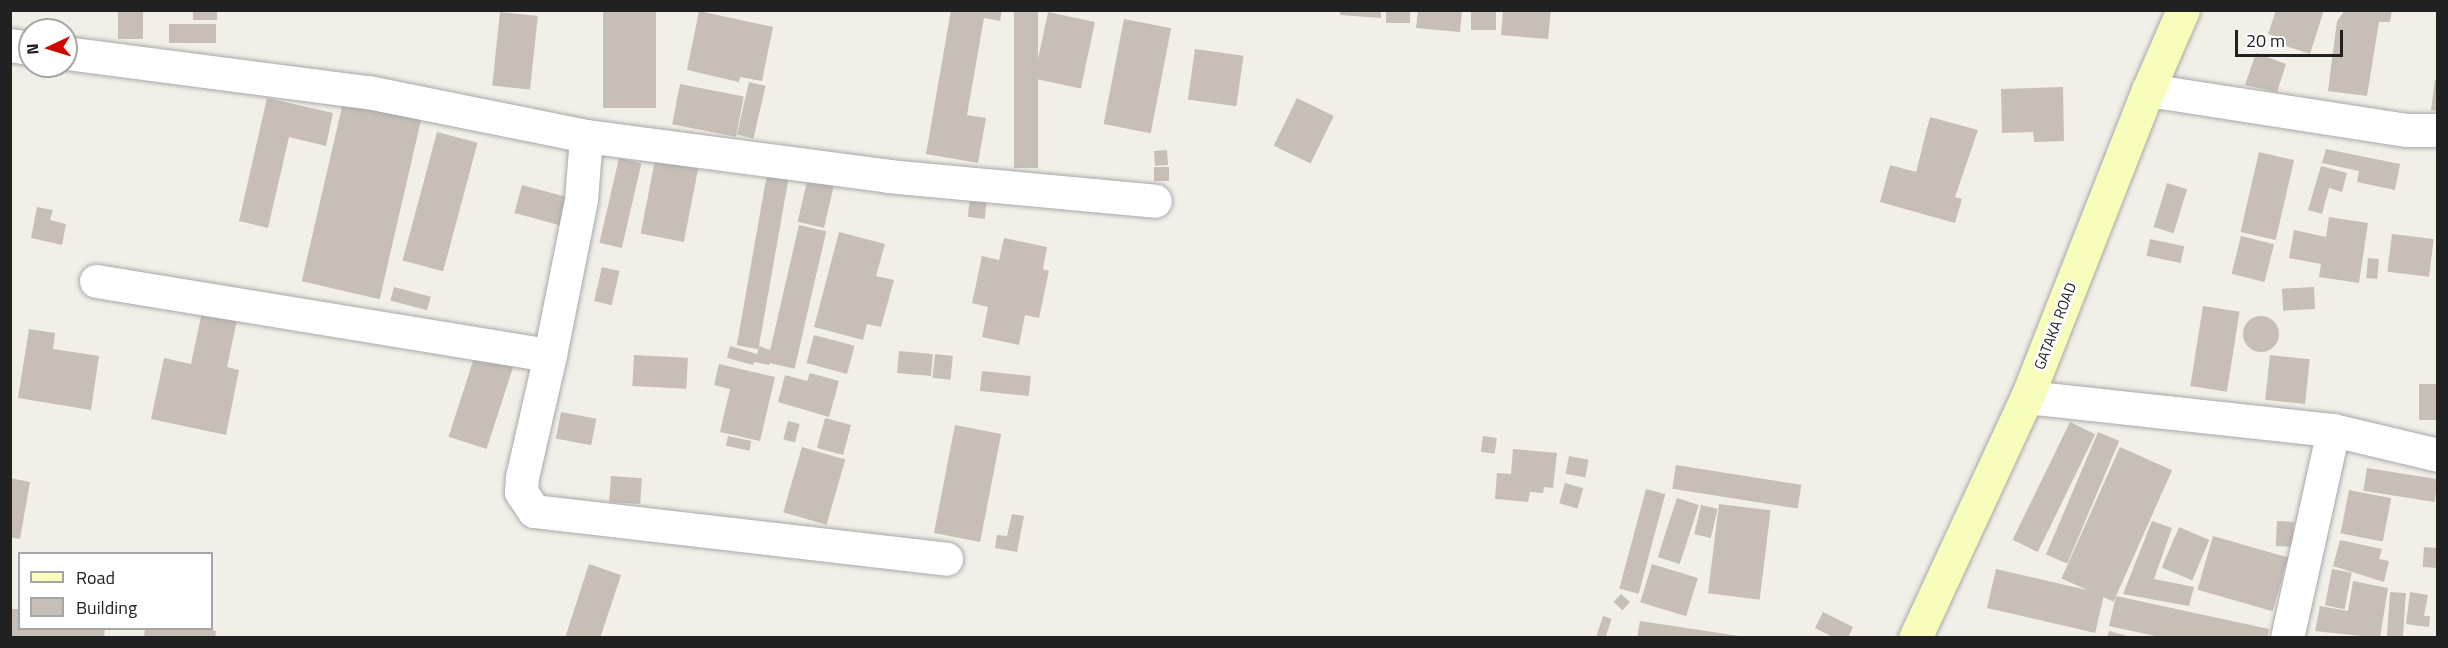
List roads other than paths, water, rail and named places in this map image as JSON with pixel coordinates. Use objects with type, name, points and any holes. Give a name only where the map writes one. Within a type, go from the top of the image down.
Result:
[{"type":"street","name":"GATAKA ROAD","points":[[1915,638],[2027,397],[2148,90],[2183,10]]},
{"type":"street","points":[[78,55],[368,92],[586,136],[888,176],[1155,201]]},
{"type":"street","points":[[2148,90],[2406,130],[2438,130]]},
{"type":"street","points":[[586,136],[581,200],[550,355],[522,477],[521,492],[534,511],[946,559]]},
{"type":"street","points":[[96,281],[550,355]]},
{"type":"street","points":[[2027,397],[2333,430],[2438,455]]},
{"type":"street","points":[[2287,638],[2333,430]]}]
